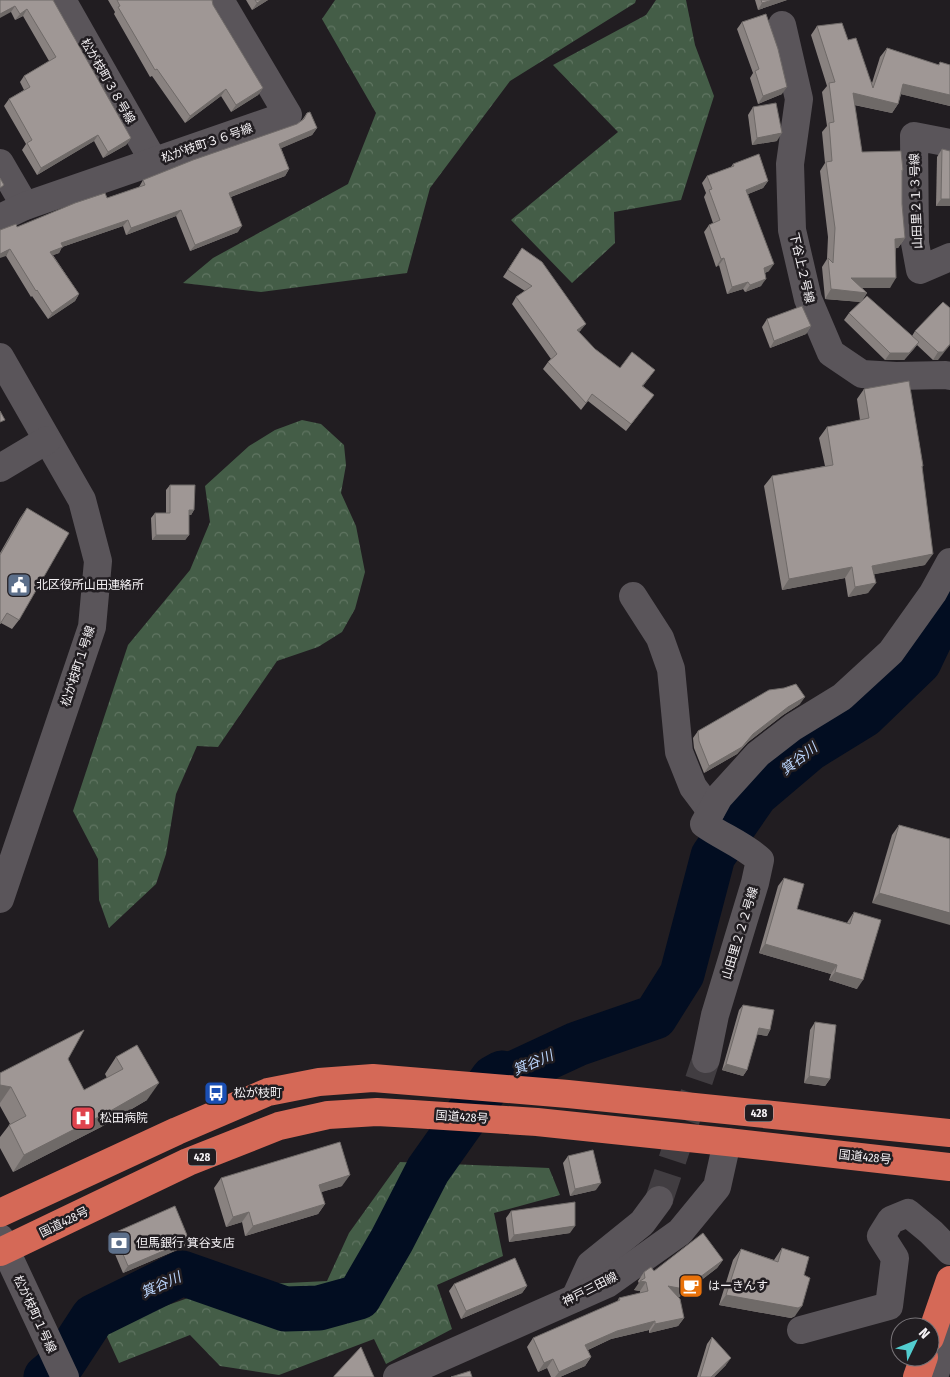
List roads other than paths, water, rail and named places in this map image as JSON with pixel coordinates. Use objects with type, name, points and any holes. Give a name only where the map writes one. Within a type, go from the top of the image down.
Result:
[{"type":"highway","name":"428","points":[[0,1213],[177,1131],[268,1092],[319,1082],[373,1078],[568,1094],[950,1133]]},
{"type":"highway","name":"国道428号","points":[[2,1247],[188,1162],[279,1126],[328,1115],[377,1112],[537,1122],[950,1167]]},
{"type":"highway","points":[[937,1317],[950,1280]]},
{"type":"street","name":"松が枝町３８号線","points":[[62,0],[154,162]]},
{"type":"street","name":"松が枝町３６号線","points":[[0,218],[25,206],[288,115],[220,0]]},
{"type":"street","name":"下谷上２号線","points":[[782,26],[799,99],[790,164],[792,230],[808,299],[831,353],[862,374],[950,376]]},
{"type":"street","name":"山田里２１３号線","points":[[950,143],[914,136],[915,243],[920,270],[950,257]]},
{"type":"street","points":[[0,163],[25,206]]},
{"type":"street","name":"松が枝町１号線","points":[[0,357],[82,500],[98,561],[92,627],[0,899]]},
{"type":"street","points":[[0,468],[47,440]]},
{"type":"street","points":[[712,821],[719,797],[758,754],[794,727],[842,697],[892,652],[933,593],[950,562]]},
{"type":"street","points":[[633,596],[660,638],[671,669],[679,752],[693,787],[712,821]]},
{"type":"street","name":"山田里２２２号線","points":[[706,1058],[715,1015],[755,883],[760,860],[712,821]]},
{"type":"street","name":"神戸三田線","points":[[397,1377],[607,1284],[680,1232],[717,1187],[727,1142]]},
{"type":"street","points":[[575,1298],[590,1265],[642,1223],[659,1200]]},
{"type":"street","points":[[801,1330],[889,1306],[895,1258],[882,1236],[892,1220],[908,1213],[950,1251]]},
{"type":"street","name":"松が枝町１号線","points":[[2,1247],[65,1377]]},
{"type":"street","points":[[934,1377],[950,1329]]},
{"type":"waterway","name":"箕谷川","points":[[46,1377],[63,1363],[93,1317],[182,1273],[285,1309],[319,1308],[359,1297],[392,1240],[428,1170],[493,1078],[502,1073],[510,1075],[577,1044],[655,1017],[682,974],[713,856],[756,794],[809,749],[864,715],[919,662],[950,597]]},
{"type":"tunnel","points":[[659,1200],[706,1059]]},
{"type":"place","name":"北区役所山田連絡所","points":[[19,585]]},
{"type":"place","name":"松が枝町","points":[[216,1093]]},
{"type":"place","name":"松田病院","points":[[83,1118]]},
{"type":"place","name":"但馬銀行 箕谷支店","points":[[119,1243]]},
{"type":"place","name":"はーきんす","points":[[691,1286]]}]
